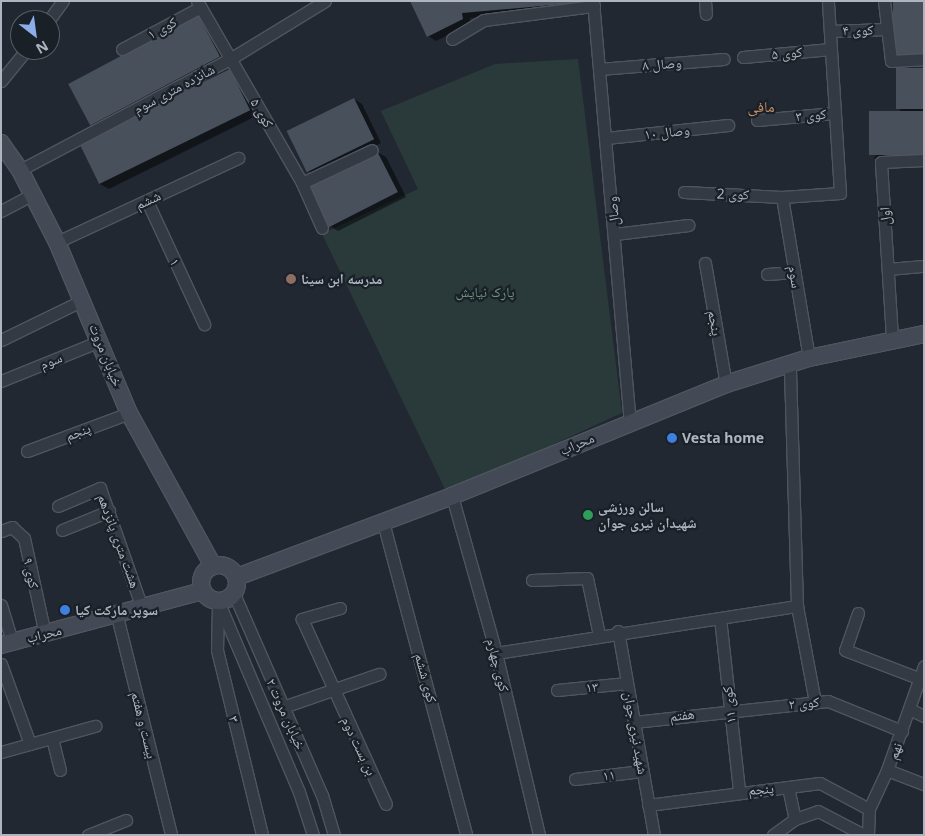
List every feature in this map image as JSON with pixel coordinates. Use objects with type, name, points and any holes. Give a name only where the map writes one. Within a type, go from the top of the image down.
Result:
[{"type":"street","name":"شانزده متری سوم","points":[[20,170],[230,59],[325,1]]},
{"type":"street","points":[[705,1],[706,14]]},
{"type":"street","points":[[828,1],[835,113]]},
{"type":"street","points":[[884,1],[891,61],[924,59]]},
{"type":"street","name":"کوی ۵","points":[[199,4],[302,183],[322,228]]},
{"type":"street","name":"کوی ۱","points":[[122,49],[199,4]]},
{"type":"street","points":[[452,39],[484,20],[593,4]]},
{"type":"street","name":"وصال","points":[[593,4],[615,234],[630,422]]},
{"type":"street","name":"کوی ۴","points":[[830,31],[887,30]]},
{"type":"street","name":"کوی ۵","points":[[743,57],[831,49]]},
{"type":"street","name":"وصال ۸","points":[[600,69],[724,59]]},
{"type":"street","points":[[1,81],[18,60]]},
{"type":"street","name":"کوی ۳","points":[[757,120],[835,113]]},
{"type":"street","name":"کوی 2","points":[[684,192],[782,196],[840,193],[835,113]]},
{"type":"street","name":"وصال ۱۰","points":[[606,138],[728,125]]},
{"type":"street","name":"خیابان مروت","points":[[1,143],[20,170],[57,242],[129,413],[213,566]]},
{"type":"street","points":[[302,183],[372,150]]},
{"type":"street","name":"ششم","points":[[57,242],[238,158]]},
{"type":"street","name":"اول","points":[[892,338],[881,162],[924,160]]},
{"type":"street","points":[[1,211],[33,194]]},
{"type":"street","name":"سوم","points":[[782,196],[809,358]]},
{"type":"street","name":"۱","points":[[147,201],[204,324]]},
{"type":"street","points":[[615,234],[688,225]]},
{"type":"street","name":"پنجم","points":[[705,264],[726,384]]},
{"type":"street","points":[[888,269],[924,266]]},
{"type":"street","points":[[766,274],[795,272]]},
{"type":"street","points":[[1,340],[83,300]]},
{"type":"street","name":"محراب","points":[[237,577],[452,496],[726,384],[809,358],[892,338],[924,334]]},
{"type":"street","name":"سوم","points":[[1,381],[100,341]]},
{"type":"street","points":[[790,364],[797,606],[815,702]]},
{"type":"street","name":"پنجم","points":[[27,452],[129,413]]},
{"type":"street","name":"هشت متری پانزدهم","points":[[58,506],[100,488],[142,608]]},
{"type":"street","name":"کوی چهارم","points":[[452,496],[496,652],[539,835]]},
{"type":"street","points":[[62,530],[109,511]]},
{"type":"street","name":"کوی ششم","points":[[383,522],[466,835]]},
{"type":"street","name":"کوی ۹","points":[[1,531],[12,527],[24,538],[45,634]]},
{"type":"street","points":[[213,566],[225,566],[237,577],[234,594],[218,601],[203,591],[202,579],[213,566]]},
{"type":"street","points":[[532,580],[587,578],[599,635]]},
{"type":"street","name":"محراب","points":[[6,644],[117,616],[203,591]]},
{"type":"street","name":"خیابان مروت ۲","points":[[234,594],[322,795],[334,835]]},
{"type":"street","name":"خیابان مروت ۲","points":[[218,601],[299,792],[313,835]]},
{"type":"street","name":"۳","points":[[218,601],[217,650],[262,835]]},
{"type":"street","points":[[1,606],[6,644]]},
{"type":"street","points":[[496,652],[618,631],[797,606]]},
{"type":"street","name":"بن بست دوم","points":[[340,608],[302,619],[386,804]]},
{"type":"street","points":[[858,613],[845,650],[918,678]]},
{"type":"street","name":"بیست و هفتم","points":[[117,616],[171,835]]},
{"type":"street","name":"کوی ۱۱","points":[[720,618],[739,791]]},
{"type":"street","name":"شهید نیری جوان","points":[[618,631],[654,835]]},
{"type":"street","points":[[1,664],[30,744]]},
{"type":"street","name":"نهم","points":[[868,835],[869,809],[902,732],[918,678],[924,666]]},
{"type":"street","points":[[283,707],[333,688],[379,674]]},
{"type":"street","name":"۱۳","points":[[558,690],[627,683]]},
{"type":"street","name":"کوی ۲","points":[[730,709],[828,701],[902,732]]},
{"type":"street","name":"هفتم","points":[[634,722],[730,709]]},
{"type":"street","points":[[909,709],[924,716]]},
{"type":"street","points":[[1,752],[96,726]]},
{"type":"street","points":[[52,738],[60,770]]},
{"type":"street","points":[[887,770],[924,784]]},
{"type":"street","name":"۱۱","points":[[575,779],[642,771]]},
{"type":"street","name":"پنجم","points":[[648,804],[739,791],[820,783],[869,809]]},
{"type":"street","points":[[788,787],[795,819]]},
{"type":"street","points":[[773,835],[795,819],[818,811],[864,835]]},
{"type":"street","points":[[88,835],[126,820]]},
{"type":"green space","name":"پارک نیایش","points":[[578,59],[622,413],[447,493],[322,234],[418,189],[381,111],[495,64]]},
{"type":"building","points":[[410,1],[575,1],[575,3],[462,13],[463,19],[427,37]]},
{"type":"building","points":[[893,1],[924,1],[924,57],[893,57]]},
{"type":"building","points":[[198,15],[220,56],[90,126],[68,84]]},
{"type":"building","points":[[896,68],[924,68],[924,109],[896,109]]},
{"type":"building","points":[[230,69],[250,110],[99,184],[79,143]]},
{"type":"building","points":[[354,98],[374,139],[307,172],[287,131]]},
{"type":"building","points":[[869,111],[924,111],[924,155],[869,155]]},
{"type":"building","points":[[377,151],[398,192],[329,227],[308,186]]},
{"type":"place","name":"مدرسه ابن سینا","points":[[291,279]]},
{"type":"place","name":"Vesta home","points":[[672,438]]},
{"type":"place","name":"سالن ورزشی شهیدان نیری جوان","points":[[588,515]]},
{"type":"place","name":"سوپر مارکت کیا","points":[[65,610]]},
{"type":"district","name":"مافی","points":[[761,107]]}]
